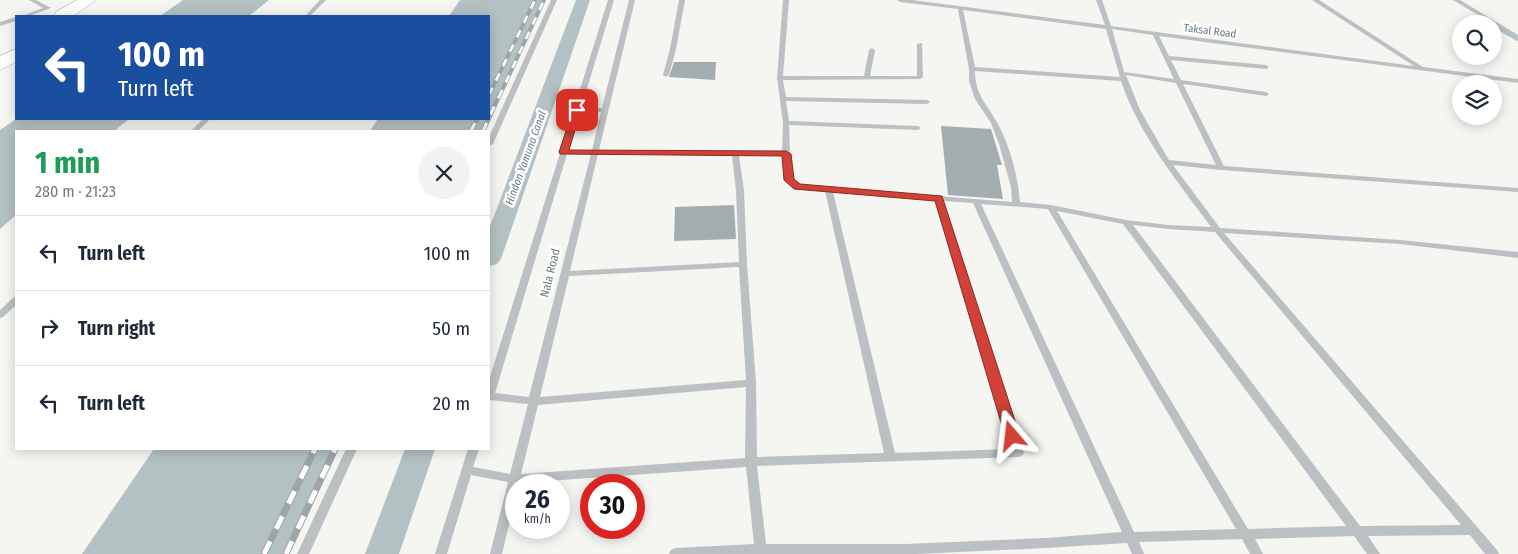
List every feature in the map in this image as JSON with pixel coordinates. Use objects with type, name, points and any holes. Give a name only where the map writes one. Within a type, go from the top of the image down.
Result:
[{"type":"main road","points":[[64,15],[88,0]]},
{"type":"main road","points":[[80,15],[104,0]]},
{"type":"main road","points":[[0,54],[15,45]]},
{"type":"main road","points":[[0,64],[15,55]]},
{"type":"street","points":[[27,15],[48,8],[32,0]]},
{"type":"street","points":[[308,15],[323,0]]},
{"type":"street","points":[[490,142],[554,0]]},
{"type":"street","name":"Nala Road","points":[[490,393],[611,0]]},
{"type":"street","name":"Nala Road","points":[[515,474],[632,0]]},
{"type":"street","points":[[666,75],[682,0]]},
{"type":"street","points":[[786,0],[780,78],[784,99],[789,180],[798,187],[1051,207],[1126,222],[1168,227],[1400,242],[1518,255]]},
{"type":"street","name":"Taksal Road","points":[[900,0],[921,1],[960,8],[1518,81]]},
{"type":"street","points":[[1099,0],[1110,28],[1122,76],[1141,119],[1168,162],[1217,230],[1493,554]]},
{"type":"street","points":[[1315,0],[1422,68]]},
{"type":"street","points":[[1456,0],[1518,38]]},
{"type":"street","points":[[960,8],[972,69],[972,81],[978,99],[994,123],[1003,144],[1015,187],[1016,204]]},
{"type":"street","points":[[1,23],[15,19]]},
{"type":"street","points":[[1155,34],[1221,168]]},
{"type":"street","points":[[780,78],[920,77],[920,44]]},
{"type":"street","points":[[867,78],[872,50]]},
{"type":"street","points":[[1167,58],[1266,67]]},
{"type":"street","points":[[972,69],[1122,76],[1178,81],[1266,94]]},
{"type":"street","points":[[784,99],[927,102]]},
{"type":"street","points":[[577,110],[605,110]]},
{"type":"street","points":[[195,130],[206,120]]},
{"type":"street","points":[[786,123],[918,128]]},
{"type":"street","points":[[564,152],[786,154]]},
{"type":"street","points":[[735,153],[740,190],[751,383],[752,462],[761,551]]},
{"type":"street","points":[[1168,162],[1221,168],[1518,190]]},
{"type":"street","points":[[828,189],[890,458]]},
{"type":"street","points":[[570,474],[752,462],[1018,453],[939,198]]},
{"type":"street","points":[[975,200],[1138,554]]},
{"type":"street","points":[[1051,207],[1257,554]]},
{"type":"street","points":[[1126,222],[1374,554]]},
{"type":"street","points":[[564,274],[743,264]]},
{"type":"street","points":[[0,316],[15,301]]},
{"type":"street","points":[[490,396],[534,401],[751,383]]},
{"type":"street","points":[[303,554],[351,450]]},
{"type":"street","points":[[441,554],[473,450]]},
{"type":"street","points":[[467,470],[505,476]]},
{"type":"street","name":"Nala Road","points":[[496,554],[505,516]]},
{"type":"street","points":[[675,554],[761,551],[906,552],[1130,537],[1471,530]]},
{"type":"shaded area","points":[[183,0],[269,0],[250,15],[161,15]]},
{"type":"shaded area","points":[[460,0],[542,0],[490,114],[490,15],[450,15]]},
{"type":"shaded area","points":[[15,120],[128,120],[115,130],[15,130],[15,216],[0,229],[0,130]]},
{"type":"shaded area","points":[[377,120],[487,120],[482,130],[371,130]]},
{"type":"shaded area","points":[[153,450],[334,450],[285,554],[82,554]]},
{"type":"building","points":[[674,62],[716,62],[715,80],[669,77]]},
{"type":"building","points":[[941,126],[991,129],[1002,165],[997,165],[1003,199],[948,195]]},
{"type":"building","points":[[734,205],[736,239],[674,241],[675,207]]},
{"type":"waterway","name":"Hindon Yamuna Canal","points":[[490,256],[583,0]]},
{"type":"waterway","points":[[1502,30],[1518,39]]},
{"type":"waterway","name":"Hindon Yamuna Canal","points":[[382,554],[420,450]]},
{"type":"railway","points":[[490,93],[535,0]]},
{"type":"railway","points":[[499,97],[544,0]]},
{"type":"railway","points":[[490,116],[499,96]]},
{"type":"railway","points":[[472,130],[476,120]]},
{"type":"railway","points":[[483,130],[488,120]]},
{"type":"railway","points":[[264,554],[315,450]]},
{"type":"railway","points":[[286,554],[335,450]]},
{"type":"route","points":[[577,110],[564,152],[786,154],[789,180],[798,187],[939,198],[1012,436]]}]
